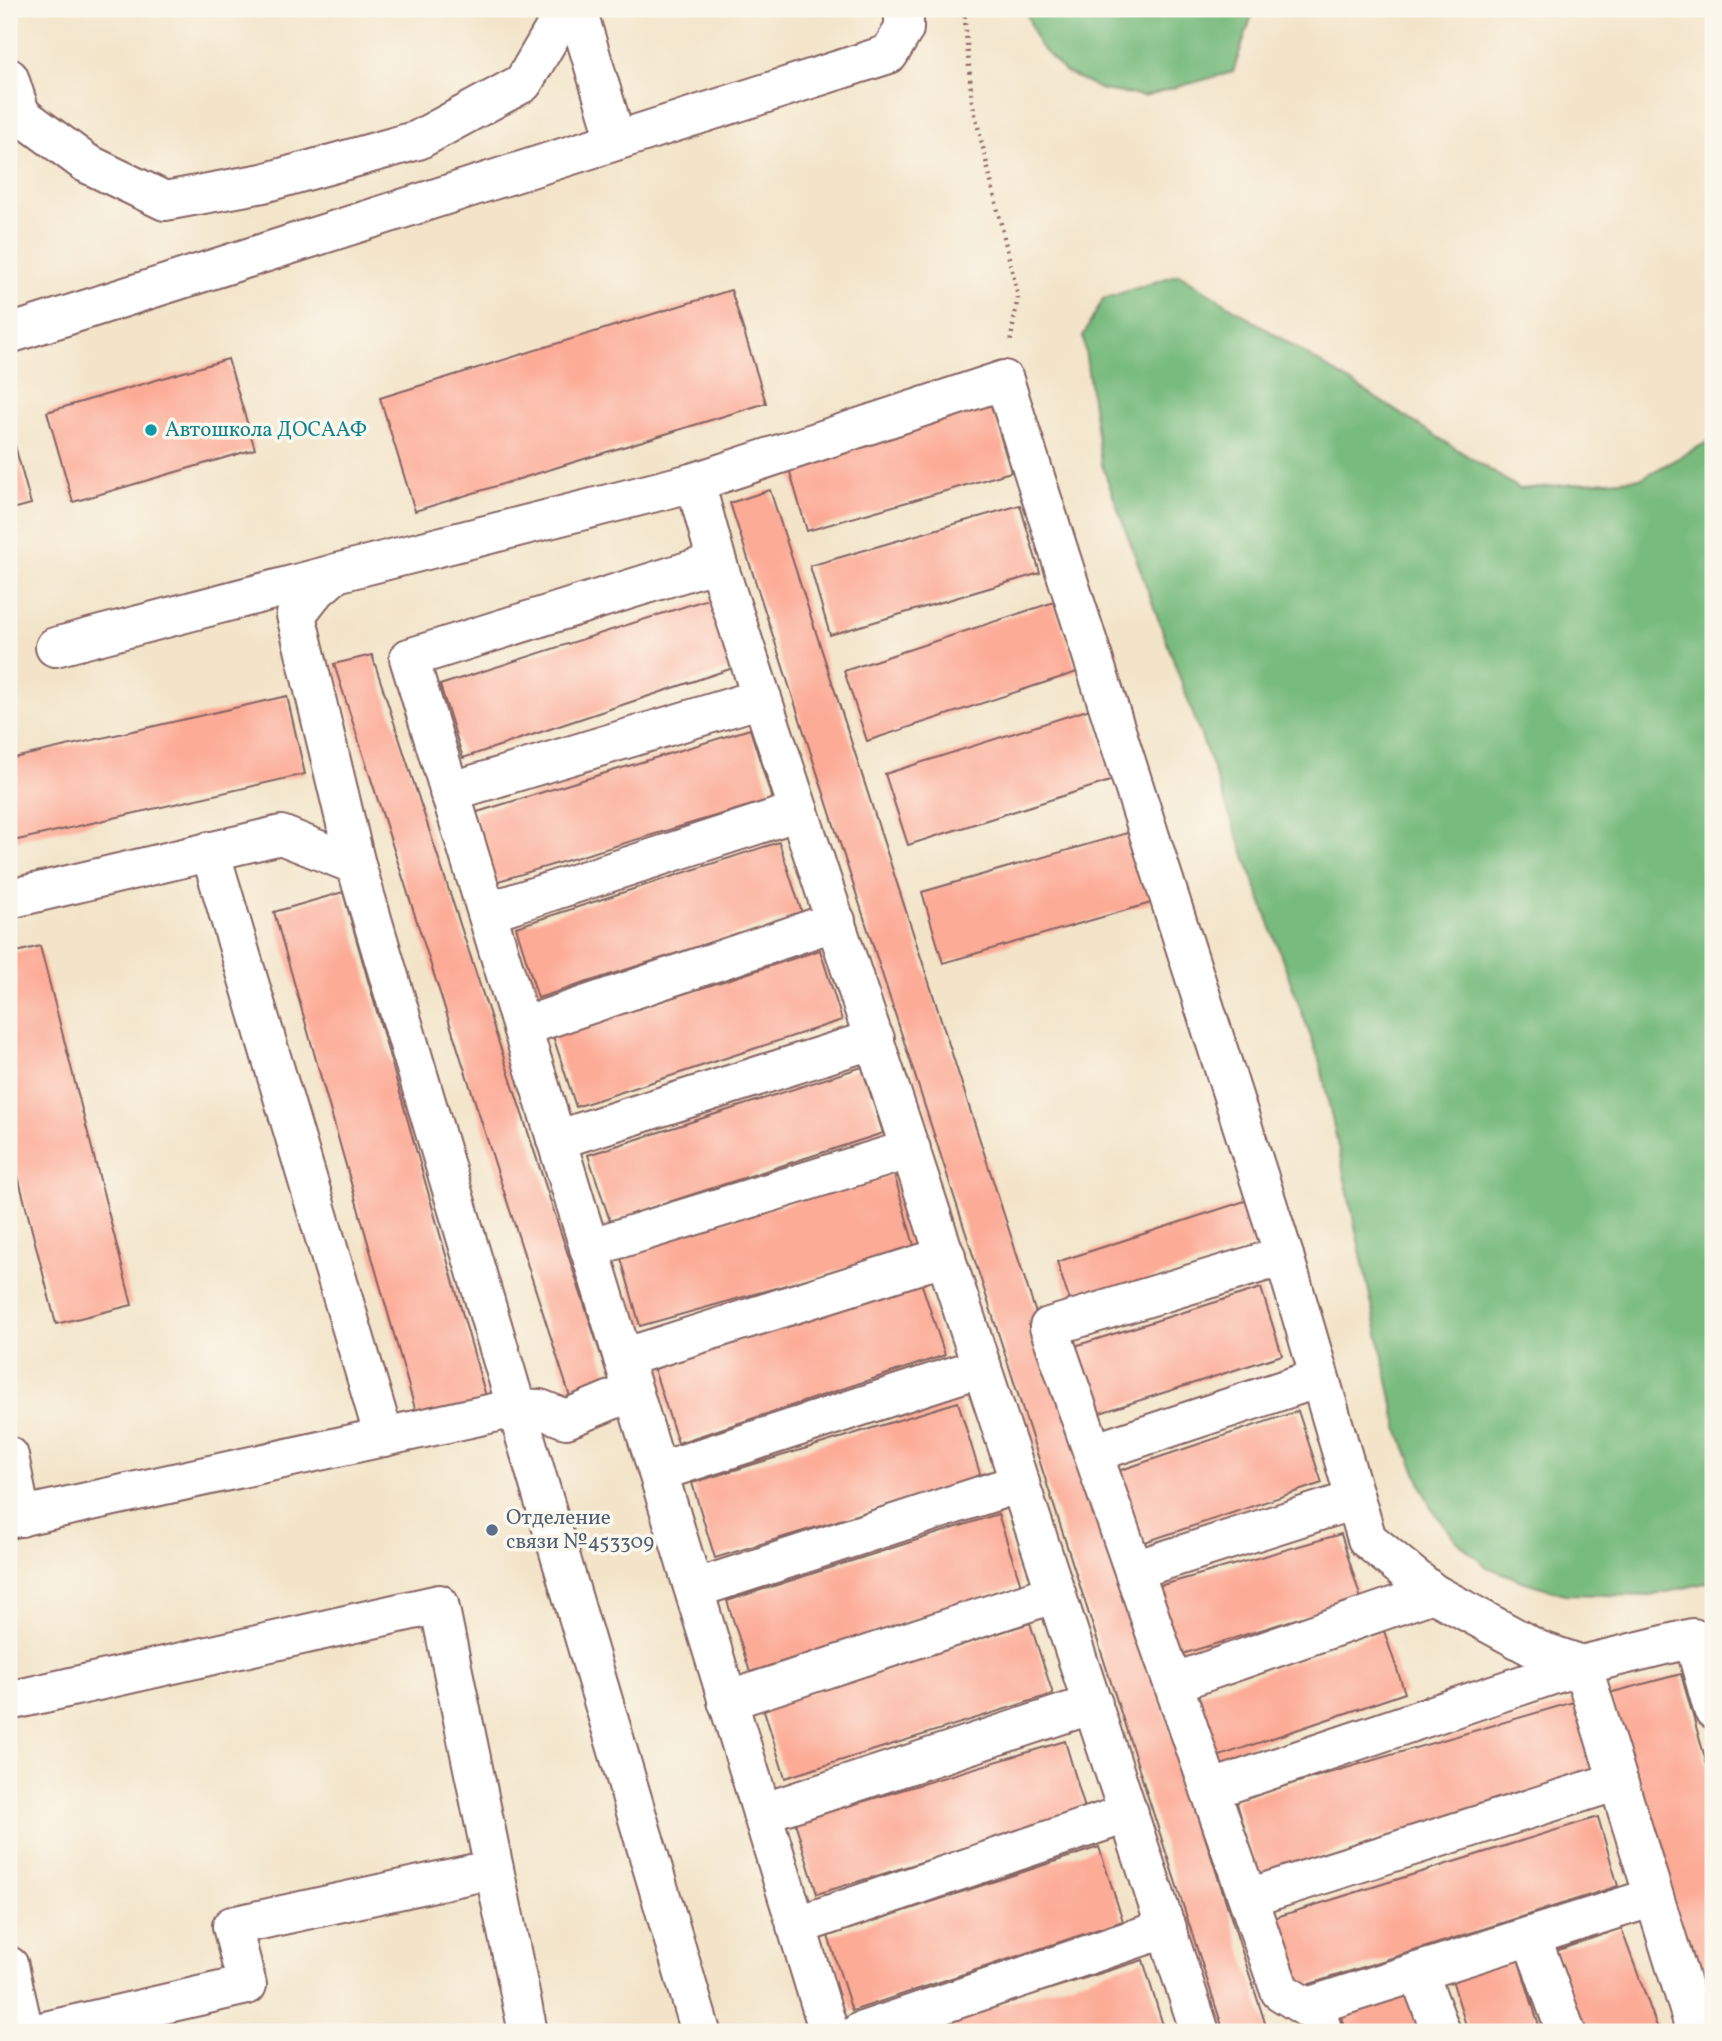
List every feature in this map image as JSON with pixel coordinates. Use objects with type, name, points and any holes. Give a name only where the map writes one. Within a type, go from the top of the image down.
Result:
[{"type":"lane","points":[[9,78],[22,115],[86,163],[165,201],[263,183],[418,140],[523,83],[566,9]]},
{"type":"lane","points":[[577,9],[616,140]]},
{"type":"lane","points":[[9,334],[889,54],[904,29],[904,9]]},
{"type":"lane","points":[[55,647],[695,482],[1004,380],[1284,1256],[1367,1539],[1433,1593],[1538,1650],[1582,1665]]},
{"type":"lane","points":[[695,482],[762,698],[1200,2032]]},
{"type":"lane","points":[[718,562],[409,658],[829,2032]]},
{"type":"lane","points":[[336,573],[313,593],[296,615],[356,865],[701,2032]]},
{"type":"lane","points":[[450,792],[762,698]]},
{"type":"lane","points":[[487,912],[799,811]]},
{"type":"lane","points":[[9,899],[281,835],[356,865]]},
{"type":"lane","points":[[210,851],[384,1437]]},
{"type":"lane","points":[[522,1027],[836,921]]},
{"type":"lane","points":[[556,1140],[874,1039]]},
{"type":"lane","points":[[589,1248],[911,1149]]},
{"type":"lane","points":[[9,1456],[15,1518],[516,1408],[540,1409],[566,1419],[628,1374],[946,1256]]},
{"type":"lane","points":[[1284,1256],[1049,1327],[1280,1991],[1315,2020],[1418,1972],[1654,1897]]},
{"type":"lane","points":[[658,1472],[982,1367]]},
{"type":"lane","points":[[1093,1453],[1319,1378]]},
{"type":"lane","points":[[694,1589],[1020,1483]]},
{"type":"lane","points":[[1134,1570],[1354,1500]]},
{"type":"lane","points":[[727,1701],[1056,1593]]},
{"type":"lane","points":[[1173,1683],[1433,1593]]},
{"type":"lane","points":[[9,1701],[439,1604],[528,2032]]},
{"type":"lane","points":[[1210,1790],[1582,1665],[1693,1638],[1713,1709]]},
{"type":"lane","points":[[1582,1665],[1696,2032]]},
{"type":"lane","points":[[762,1813],[1093,1704]]},
{"type":"lane","points":[[1248,1898],[1618,1782]]},
{"type":"lane","points":[[796,1926],[1129,1813]]},
{"type":"lane","points":[[41,2032],[247,1986],[232,1926],[494,1869]]},
{"type":"lane","points":[[860,2032],[1167,1928]]},
{"type":"lane","points":[[1531,1936],[1566,2032]]},
{"type":"lane","points":[[9,1966],[24,2032]]},
{"type":"lane","points":[[1418,1972],[1441,2032]]},
{"type":"path","points":[[964,9],[972,102],[1018,296],[1004,380]]},
{"type":"green space","points":[[1025,9],[1254,9],[1233,72],[1144,96],[1102,90],[1065,72],[1038,44]]},
{"type":"green space","points":[[1179,274],[1520,489],[1642,478],[1713,439],[1713,1581],[1650,1596],[1565,1594],[1487,1567],[1457,1541],[1431,1508],[1399,1432],[1320,1062],[1101,462],[1083,336],[1103,299]]},
{"type":"building","points":[[731,290],[766,403],[415,511],[380,398]]},
{"type":"building","name":"Автошкола ДОСААФ","points":[[228,359],[255,449],[73,502],[47,412]]},
{"type":"building","points":[[991,404],[1011,472],[807,531],[787,462]]},
{"type":"building","points":[[9,424],[31,504],[9,510]]},
{"type":"building","points":[[770,490],[1268,2032],[1224,2032],[730,503]]},
{"type":"building","points":[[1020,505],[1040,573],[830,635],[810,566]]},
{"type":"building","points":[[714,597],[733,668],[463,758],[440,685]]},
{"type":"building","points":[[1054,602],[1077,672],[867,741],[844,671]]},
{"type":"building","points":[[372,655],[612,1389],[572,1403],[334,664]]},
{"type":"building","points":[[287,696],[305,774],[9,842],[9,759]]},
{"type":"building","points":[[1090,709],[1113,780],[908,845],[885,774]]},
{"type":"building","points":[[750,729],[772,799],[495,882],[474,813]]},
{"type":"building","points":[[1131,832],[1151,903],[943,963],[922,892]]},
{"type":"building","points":[[779,842],[802,913],[538,998],[516,927]]},
{"type":"building","points":[[343,892],[487,1400],[418,1419],[274,912]]},
{"type":"building","points":[[40,946],[132,1305],[56,1324],[9,1141],[9,954]]},
{"type":"building","points":[[820,950],[842,1020],[576,1107],[553,1036]]},
{"type":"building","points":[[862,1067],[883,1133],[610,1221],[588,1155]]},
{"type":"building","points":[[894,1174],[915,1249],[640,1326],[619,1251]]},
{"type":"building","points":[[1251,1199],[1265,1242],[1071,1305],[1057,1262]]},
{"type":"building","points":[[921,1282],[945,1355],[678,1443],[654,1369]]},
{"type":"building","points":[[1261,1288],[1282,1355],[1097,1414],[1075,1346]]},
{"type":"building","points":[[958,1402],[981,1477],[715,1558],[692,1483]]},
{"type":"building","points":[[1298,1411],[1322,1483],[1133,1546],[1109,1474]]},
{"type":"building","points":[[998,1514],[1021,1585],[750,1672],[727,1601]]},
{"type":"building","points":[[1341,1534],[1361,1599],[1166,1659],[1145,1590]]},
{"type":"building","points":[[1030,1623],[1053,1694],[785,1778],[763,1707]]},
{"type":"building","points":[[1384,1631],[1405,1693],[1208,1760],[1187,1698]]},
{"type":"building","points":[[1681,1674],[1713,1786],[1713,2027],[1609,1693]]},
{"type":"building","points":[[1577,1701],[1596,1771],[1258,1875],[1236,1800]]},
{"type":"building","points":[[1065,1741],[1086,1812],[817,1894],[795,1822]]},
{"type":"building","points":[[1598,1817],[1618,1886],[1291,1990],[1267,1920]]},
{"type":"building","points":[[1099,1847],[1123,1921],[852,2011],[828,1936]]},
{"type":"building","points":[[1621,1928],[1659,2032],[1585,2032],[1556,1951]]},
{"type":"building","points":[[1516,1952],[1541,2032],[1468,2032],[1450,1973]]},
{"type":"building","points":[[1143,1960],[1165,2032],[912,2032]]},
{"type":"building","points":[[1407,1992],[1421,2032],[1346,2032],[1340,2014]]},
{"type":"place","name":"Автошкола ДОСААФ","points":[[151,430]]},
{"type":"place","name":"Отделение связи №453309","points":[[492,1530]]}]
